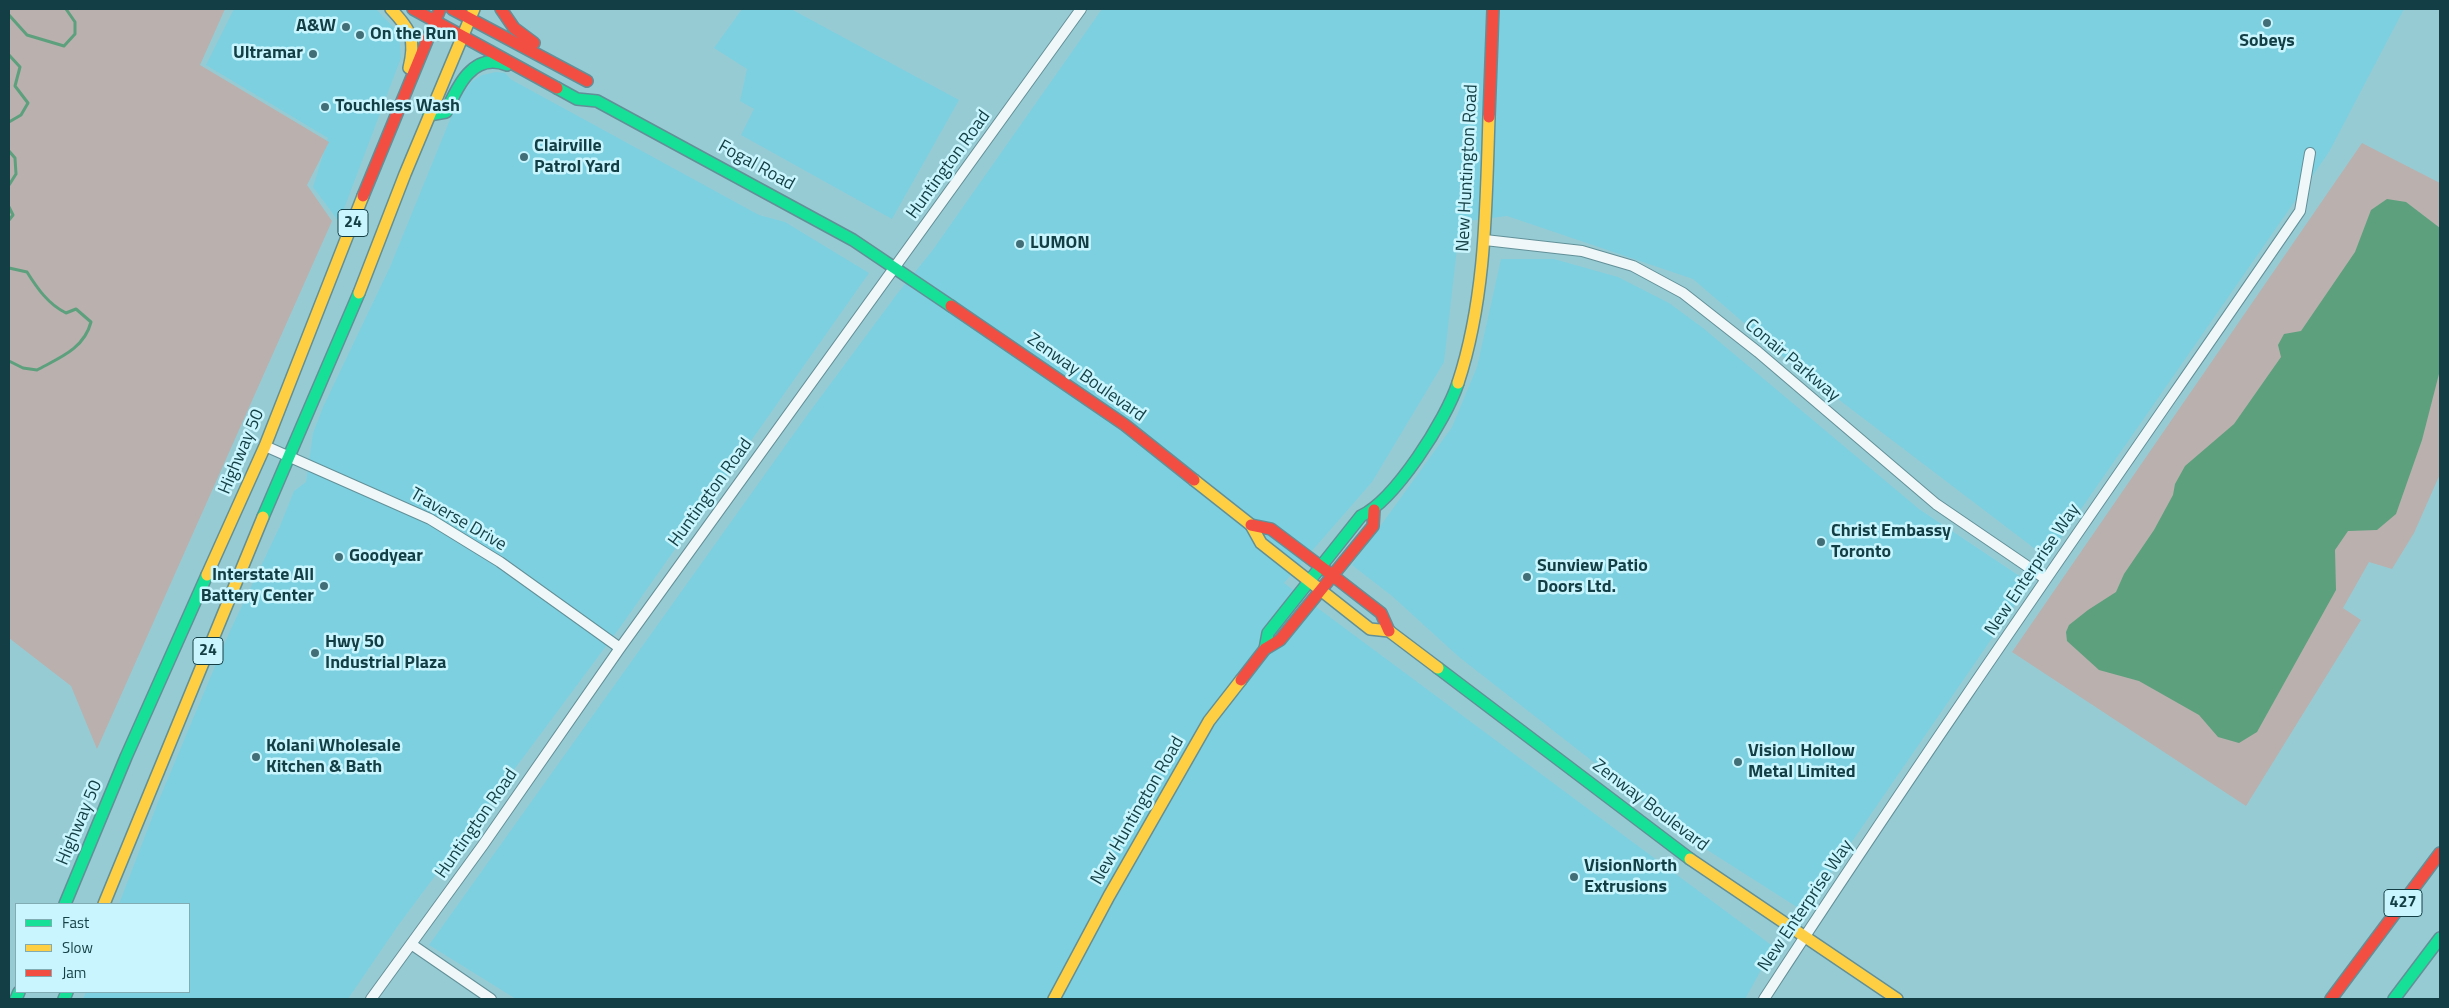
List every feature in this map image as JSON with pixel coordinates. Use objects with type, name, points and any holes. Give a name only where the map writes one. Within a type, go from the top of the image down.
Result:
[{"type":"main road","points":[[391,9],[414,39],[414,52],[402,92],[403,98]]},
{"type":"main road","name":"Fogal Road","points":[[413,9],[577,98],[597,101],[854,240],[894,268]]},
{"type":"main road","name":"Highway 50","points":[[65,903],[126,757],[266,446],[440,9]]},
{"type":"main road","points":[[452,9],[472,14],[587,81]]},
{"type":"main road","points":[[501,9],[519,34],[580,68],[597,101]]},
{"type":"main road","name":"New Huntington Road","points":[[1265,649],[1268,633],[1361,516],[1374,510],[1423,451],[1457,388],[1468,353],[1485,240],[1493,9]]},
{"type":"main road","name":"24","points":[[104,903],[288,456],[368,272],[472,14]]},
{"type":"main road","points":[[430,115],[446,112],[461,80],[490,61],[503,63],[569,98],[577,98]]},
{"type":"main road","name":"Zenway Boulevard","points":[[894,268],[1125,425],[1251,525],[1261,543],[1370,629],[1389,631]]},
{"type":"main road","name":"New Huntington Road","points":[[1054,999],[1109,896],[1209,721],[1265,649],[1280,640],[1373,526],[1374,510]]},
{"type":"main road","name":"Zenway Boulevard","points":[[1251,525],[1271,528],[1380,613],[1389,631],[1688,858],[1897,999]]},
{"type":"main road","name":"427","points":[[2331,999],[2440,853]]},
{"type":"main road","points":[[2394,999],[2440,938]]},
{"type":"street","name":"Huntington Road","points":[[371,999],[483,845],[620,648],[1081,9]]},
{"type":"street","name":"New Enterprise Way","points":[[1764,999],[2046,579],[2300,211],[2310,153]]},
{"type":"street","name":"Conair Parkway","points":[[1485,240],[1582,251],[1633,266],[1683,293],[1758,352],[1936,504],[2046,579]]},
{"type":"street","name":"Traverse Drive","points":[[266,446],[380,496],[445,528],[500,562],[620,648]]},
{"type":"street","points":[[411,944],[490,999]]},
{"type":"shaded area","points":[[9,9],[225,9],[200,65],[329,142],[307,185],[332,221],[97,749],[71,686],[9,638]]},
{"type":"shaded area","points":[[234,9],[376,9],[399,33],[401,58],[339,222],[313,187],[328,138],[206,65]]},
{"type":"shaded area","points":[[742,9],[791,9],[959,100],[892,219],[741,135],[754,109],[740,101],[747,69],[714,48]]},
{"type":"shaded area","points":[[1102,9],[2404,9],[2329,152],[2047,558],[1788,361],[1693,279],[1507,216],[1460,222],[1444,362],[1372,482],[1284,583],[1774,947],[1745,999],[516,999],[429,945],[808,414],[897,294],[932,251]]},
{"type":"shaded area","points":[[496,72],[505,73],[512,80],[759,215],[785,222],[869,273],[621,626],[397,927],[348,999],[83,999],[86,993],[190,993],[190,903],[119,903],[158,802],[229,633],[280,526],[294,491],[306,482],[313,433],[323,407],[390,267],[458,100],[472,81],[482,75]]},
{"type":"shaded area","points":[[2362,143],[2440,183],[2440,474],[2414,533],[2392,569],[2369,562],[2343,608],[2361,620],[2246,806],[2012,652]]},
{"type":"shaded area","points":[[2387,199],[2406,202],[2440,228],[2440,370],[2422,440],[2396,514],[2377,530],[2348,531],[2335,550],[2336,590],[2257,732],[2239,743],[2218,737],[2199,715],[2139,681],[2099,670],[2067,641],[2066,632],[2069,625],[2116,592],[2124,574],[2154,530],[2173,495],[2175,484],[2185,466],[2234,424],[2281,357],[2278,345],[2284,334],[2301,331],[2355,252],[2371,210]]},
{"type":"shaded area","points":[[1501,259],[1554,259],[1618,277],[1669,303],[1703,328],[1919,509],[2027,581],[2028,586],[1807,907],[1800,909],[1701,846],[1459,657],[1392,596],[1352,565],[1452,427],[1477,367]]},
{"type":"waterway","points":[[9,15],[27,35],[64,46],[75,34],[75,22],[66,9]]},
{"type":"waterway","points":[[9,55],[20,67],[15,86],[28,103],[21,115],[9,122]]},
{"type":"waterway","points":[[9,151],[15,158],[16,174],[9,185]]},
{"type":"waterway","points":[[9,207],[13,215],[9,220]]},
{"type":"waterway","points":[[9,268],[27,272],[54,305],[66,313],[76,309],[91,322],[88,331],[77,346],[62,357],[37,370],[23,368],[9,361]]},
{"type":"traffic: fast","points":[[429,115],[446,112],[461,82],[476,67],[485,63],[495,62],[507,65]]},
{"type":"traffic: fast","points":[[557,88],[577,99],[597,101],[853,240],[951,306]]},
{"type":"traffic: fast","points":[[263,517],[359,293]]},
{"type":"traffic: fast","points":[[1265,649],[1268,633],[1361,516],[1389,494],[1418,457],[1443,417],[1458,383]]},
{"type":"traffic: fast","points":[[65,903],[126,757],[207,575]]},
{"type":"traffic: fast","points":[[1438,668],[1690,859]]},
{"type":"traffic: fast","points":[[2394,999],[2440,938]]},
{"type":"traffic: fast","points":[[16,999],[19,993]]},
{"type":"traffic: fast","points":[[64,999],[67,993]]},
{"type":"traffic: slow","points":[[391,9],[407,29],[412,42],[409,68]]},
{"type":"traffic: slow","points":[[359,293],[405,174],[474,9]]},
{"type":"traffic: slow","points":[[1458,383],[1474,318],[1483,252],[1489,117]]},
{"type":"traffic: slow","points":[[207,575],[265,446],[363,196]]},
{"type":"traffic: slow","points":[[1194,480],[1251,525],[1261,543],[1370,629],[1389,631],[1438,668]]},
{"type":"traffic: slow","points":[[104,903],[263,517]]},
{"type":"traffic: slow","points":[[1054,999],[1109,896],[1209,721],[1241,680]]},
{"type":"traffic: slow","points":[[1690,859],[1897,999]]},
{"type":"traffic: jam","points":[[413,9],[557,88]]},
{"type":"traffic: jam","points":[[363,196],[440,9]]},
{"type":"traffic: jam","points":[[452,9],[587,81]]},
{"type":"traffic: jam","points":[[501,9],[514,28],[534,43]]},
{"type":"traffic: jam","points":[[1489,117],[1493,9]]},
{"type":"traffic: jam","points":[[951,306],[1125,425],[1194,480]]},
{"type":"traffic: jam","points":[[1241,680],[1265,649],[1280,640],[1373,526],[1374,510]]},
{"type":"traffic: jam","points":[[1251,525],[1271,529],[1332,575],[1381,613],[1389,631]]},
{"type":"traffic: jam","points":[[2331,999],[2440,853]]},
{"type":"place","name":"Sobeys","points":[[2267,23]]},
{"type":"place","name":"A&W","points":[[346,27]]},
{"type":"place","name":"On the Run","points":[[360,35]]},
{"type":"place","name":"Ultramar","points":[[313,54]]},
{"type":"place","name":"Touchless Wash","points":[[325,107]]},
{"type":"place","name":"Clairville Patrol Yard","points":[[524,157]]},
{"type":"place","name":"LUMON","points":[[1020,244]]},
{"type":"place","name":"Christ Embassy Toronto","points":[[1821,542]]},
{"type":"place","name":"Goodyear","points":[[339,557]]},
{"type":"place","name":"Sunview Patio Doors Ltd.","points":[[1527,577]]},
{"type":"place","name":"Interstate All Battery Center","points":[[324,586]]},
{"type":"place","name":"Hwy 50 Industrial Plaza","points":[[315,653]]},
{"type":"place","name":"Kolani Wholesale Kitchen & Bath","points":[[256,757]]},
{"type":"place","name":"Vision Hollow Metal Limited","points":[[1738,762]]},
{"type":"place","name":"VisionNorth Extrusions","points":[[1574,877]]}]
